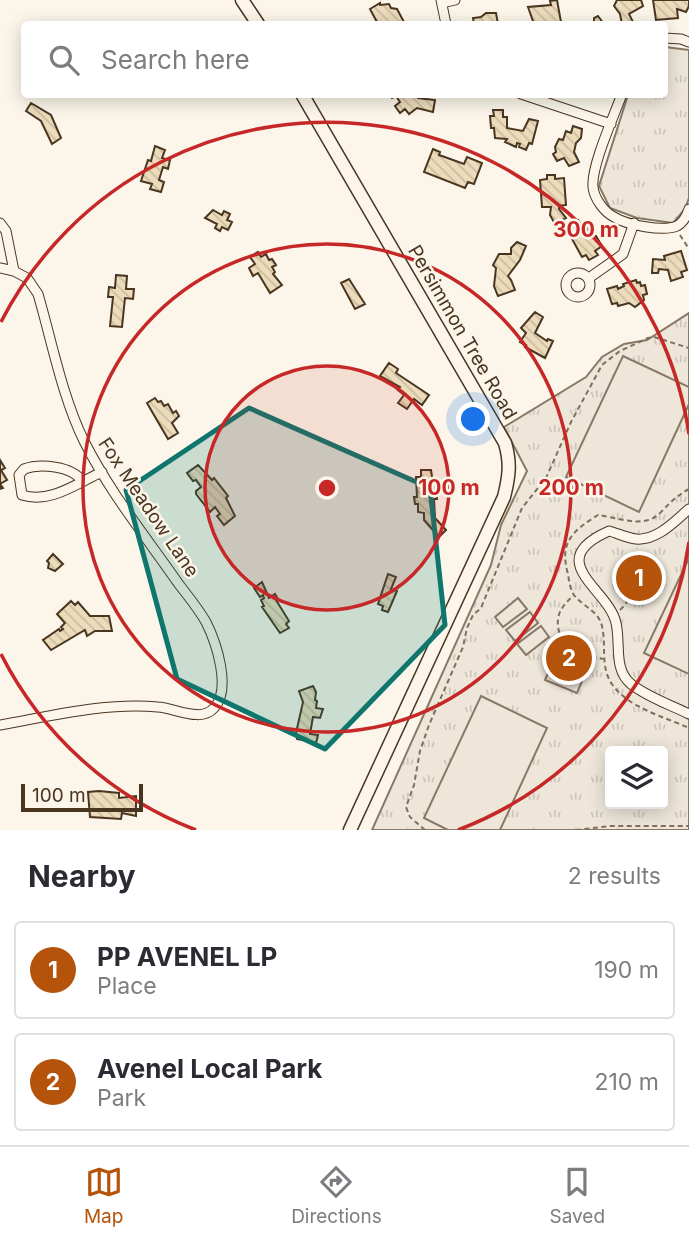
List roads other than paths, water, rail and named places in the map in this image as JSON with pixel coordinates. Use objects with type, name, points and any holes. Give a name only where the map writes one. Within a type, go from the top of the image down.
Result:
[{"type":"main road","points":[[242,0],[256,21]]},
{"type":"main road","name":"Persimmon Tree Road","points":[[304,98],[505,443],[509,458],[505,497],[350,830]]},
{"type":"street","points":[[445,21],[441,1],[455,0]]},
{"type":"street","points":[[668,38],[681,39],[689,43]]},
{"type":"street","points":[[533,98],[611,124]]},
{"type":"street","points":[[621,98],[598,161],[593,187],[601,206],[614,218],[649,227],[677,226],[689,209]]},
{"type":"street","points":[[0,223],[6,231],[14,271],[0,268]]},
{"type":"street","points":[[589,278],[623,254],[634,223]]},
{"type":"street","name":"Fox Meadow Lane","points":[[0,725],[120,706],[158,707],[200,715],[213,709],[220,696],[220,662],[206,622],[102,472],[83,439],[38,294],[27,278],[14,271]]},
{"type":"street","points":[[82,481],[79,476],[68,471],[42,465],[23,469],[19,475],[22,495],[31,498],[52,495],[102,472]]},
{"type":"street","points":[[689,509],[675,523],[656,535],[638,539],[609,531],[592,538],[580,555],[581,572],[613,614],[621,669],[630,683],[689,714]]},
{"type":"place","name":"PP AVENEL LP","points":[[639,578]]},
{"type":"place","name":"Avenel Local Park","points":[[569,658]]}]
